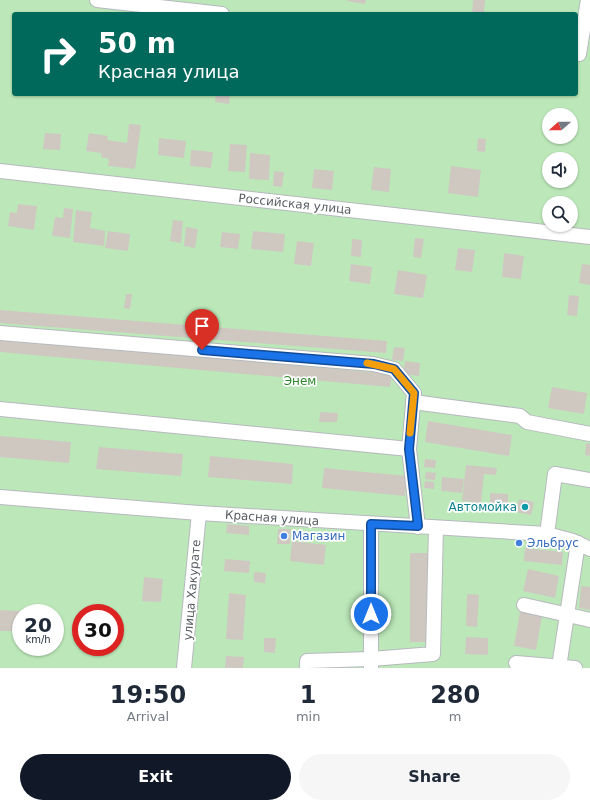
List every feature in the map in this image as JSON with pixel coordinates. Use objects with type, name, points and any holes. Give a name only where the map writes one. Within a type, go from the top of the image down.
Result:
[{"type":"street","points":[[96,0],[204,12]]},
{"type":"street","points":[[582,54],[588,0]]},
{"type":"street","name":"Российская улица","points":[[0,171],[590,237]]},
{"type":"street","points":[[0,333],[374,364],[394,369],[414,393],[409,449],[418,526]]},
{"type":"street","points":[[413,402],[520,416],[527,422],[590,434]]},
{"type":"street","points":[[0,409],[409,449]]},
{"type":"street","points":[[547,534],[555,474],[590,480]]},
{"type":"street","name":"Красная улица","points":[[0,497],[199,513],[547,534],[584,546]]},
{"type":"street","name":"улица Хакурате","points":[[184,668],[199,513]]},
{"type":"street","points":[[371,524],[371,664]]},
{"type":"street","points":[[307,668],[308,660],[371,664],[433,654],[436,528]]},
{"type":"street","points":[[559,667],[567,615],[584,546]]},
{"type":"street","points":[[524,605],[590,620]]},
{"type":"street","points":[[516,663],[575,668]]},
{"type":"green space","name":"Энем","points":[[0,0],[590,0],[590,668],[0,668]]},
{"type":"building","points":[[366,0],[365,4],[347,1]]},
{"type":"building","points":[[473,0],[485,0],[484,12],[472,12]]},
{"type":"building","points":[[216,96],[230,96],[229,104],[215,102]]},
{"type":"building","points":[[129,124],[141,125],[135,169],[108,166],[109,159],[101,157],[101,153],[86,151],[89,133],[108,136],[107,140],[127,143]]},
{"type":"building","points":[[45,133],[61,134],[60,150],[43,149]]},
{"type":"building","points":[[159,138],[186,141],[184,158],[158,155]]},
{"type":"building","points":[[478,138],[486,139],[485,152],[477,151]]},
{"type":"building","points":[[230,144],[247,145],[245,172],[228,171]]},
{"type":"building","points":[[191,150],[213,152],[211,168],[190,166]]},
{"type":"building","points":[[250,153],[270,155],[269,180],[249,179]]},
{"type":"building","points":[[451,166],[481,170],[478,197],[448,193]]},
{"type":"building","points":[[374,167],[391,169],[389,192],[371,190]]},
{"type":"building","points":[[314,169],[334,171],[332,190],[312,188]]},
{"type":"building","points":[[274,171],[284,172],[282,187],[273,186]]},
{"type":"building","points":[[18,204],[37,206],[34,230],[8,226],[10,212],[17,213]]},
{"type":"building","points":[[64,208],[73,209],[70,238],[52,236],[55,217],[63,218]]},
{"type":"building","points":[[76,210],[92,212],[90,228],[105,231],[104,246],[73,242]]},
{"type":"building","points":[[173,220],[183,221],[181,243],[170,241]]},
{"type":"building","points":[[186,227],[198,229],[195,248],[184,246]]},
{"type":"building","points":[[108,231],[130,234],[128,251],[105,248]]},
{"type":"building","points":[[253,231],[285,234],[283,252],[251,249]]},
{"type":"building","points":[[222,232],[240,234],[238,249],[220,247]]},
{"type":"building","points":[[415,238],[424,239],[421,258],[413,257]]},
{"type":"building","points":[[352,239],[362,240],[361,257],[351,256]]},
{"type":"building","points":[[297,241],[314,243],[311,266],[294,264]]},
{"type":"building","points":[[458,248],[475,250],[472,272],[455,270]]},
{"type":"building","points":[[504,253],[524,256],[521,279],[502,277]]},
{"type":"building","points":[[351,264],[372,267],[370,284],[349,281]]},
{"type":"building","points":[[582,264],[590,265],[590,285],[579,283]]},
{"type":"building","points":[[398,270],[427,275],[423,298],[394,294]]},
{"type":"building","points":[[126,294],[132,294],[130,309],[124,308]]},
{"type":"building","points":[[569,295],[579,296],[577,316],[567,315]]},
{"type":"building","points":[[0,310],[387,341],[386,353],[0,323]]},
{"type":"building","points":[[0,339],[392,374],[390,387],[0,352]]},
{"type":"building","points":[[394,347],[405,348],[403,361],[392,360]]},
{"type":"building","points":[[405,361],[420,363],[419,376],[403,374]]},
{"type":"building","points":[[552,387],[587,393],[584,414],[548,408]]},
{"type":"building","points":[[320,412],[338,413],[337,422],[319,422]]},
{"type":"building","points":[[428,421],[512,435],[509,456],[425,442]]},
{"type":"building","points":[[0,436],[71,442],[69,463],[0,457]]},
{"type":"building","points":[[586,443],[590,444],[590,456],[585,455]]},
{"type":"building","points":[[99,447],[183,454],[181,476],[96,469]]},
{"type":"building","points":[[210,456],[293,464],[292,484],[208,477]]},
{"type":"building","points":[[425,459],[436,460],[435,468],[424,467]]},
{"type":"building","points":[[466,465],[497,468],[496,475],[484,474],[481,503],[462,501]]},
{"type":"building","points":[[324,468],[407,476],[405,496],[322,488]]},
{"type":"building","points":[[426,472],[436,473],[435,480],[425,479]]},
{"type":"building","points":[[442,477],[464,479],[462,493],[441,491]]},
{"type":"building","points":[[425,481],[434,482],[434,489],[424,488]]},
{"type":"building","points":[[490,493],[508,494],[508,507],[490,506]]},
{"type":"building","name":"Автомойка","points":[[519,499],[534,502],[531,515],[516,512]]},
{"type":"building","points":[[227,524],[249,526],[249,535],[226,533]]},
{"type":"building","name":"Магазин","points":[[278,529],[291,529],[290,544],[277,544]]},
{"type":"building","points":[[292,541],[326,545],[324,565],[290,561]]},
{"type":"building","points":[[525,548],[563,552],[562,565],[524,561]]},
{"type":"building","points":[[410,553],[433,553],[433,642],[410,642]]},
{"type":"building","points":[[225,559],[250,561],[249,573],[224,571]]},
{"type":"building","points":[[528,569],[559,576],[555,598],[523,591]]},
{"type":"building","points":[[254,572],[266,573],[265,583],[254,582]]},
{"type":"building","points":[[144,577],[163,579],[161,602],[142,601]]},
{"type":"building","points":[[581,586],[590,587],[590,610],[579,608]]},
{"type":"building","points":[[229,593],[246,595],[243,640],[226,639]]},
{"type":"building","points":[[467,594],[479,595],[477,627],[466,626]]},
{"type":"building","points":[[0,610],[12,611],[12,631],[0,631]]},
{"type":"building","points":[[520,612],[542,616],[536,650],[514,646]]},
{"type":"building","points":[[466,637],[488,638],[488,655],[465,654]]},
{"type":"building","points":[[264,638],[276,638],[275,653],[264,652]]},
{"type":"building","points":[[226,656],[244,657],[243,668],[225,668]]},
{"type":"slow traffic","points":[[367,363],[394,369],[414,393],[410,433]]},
{"type":"place","name":"Автомойка","points":[[525,507]]},
{"type":"place","name":"Магазин","points":[[284,536]]},
{"type":"place","name":"Эльбрус","points":[[519,543]]},
{"type":"route","points":[[202,350],[374,364],[394,369],[414,393],[409,449],[418,526],[371,524],[371,614]]}]
